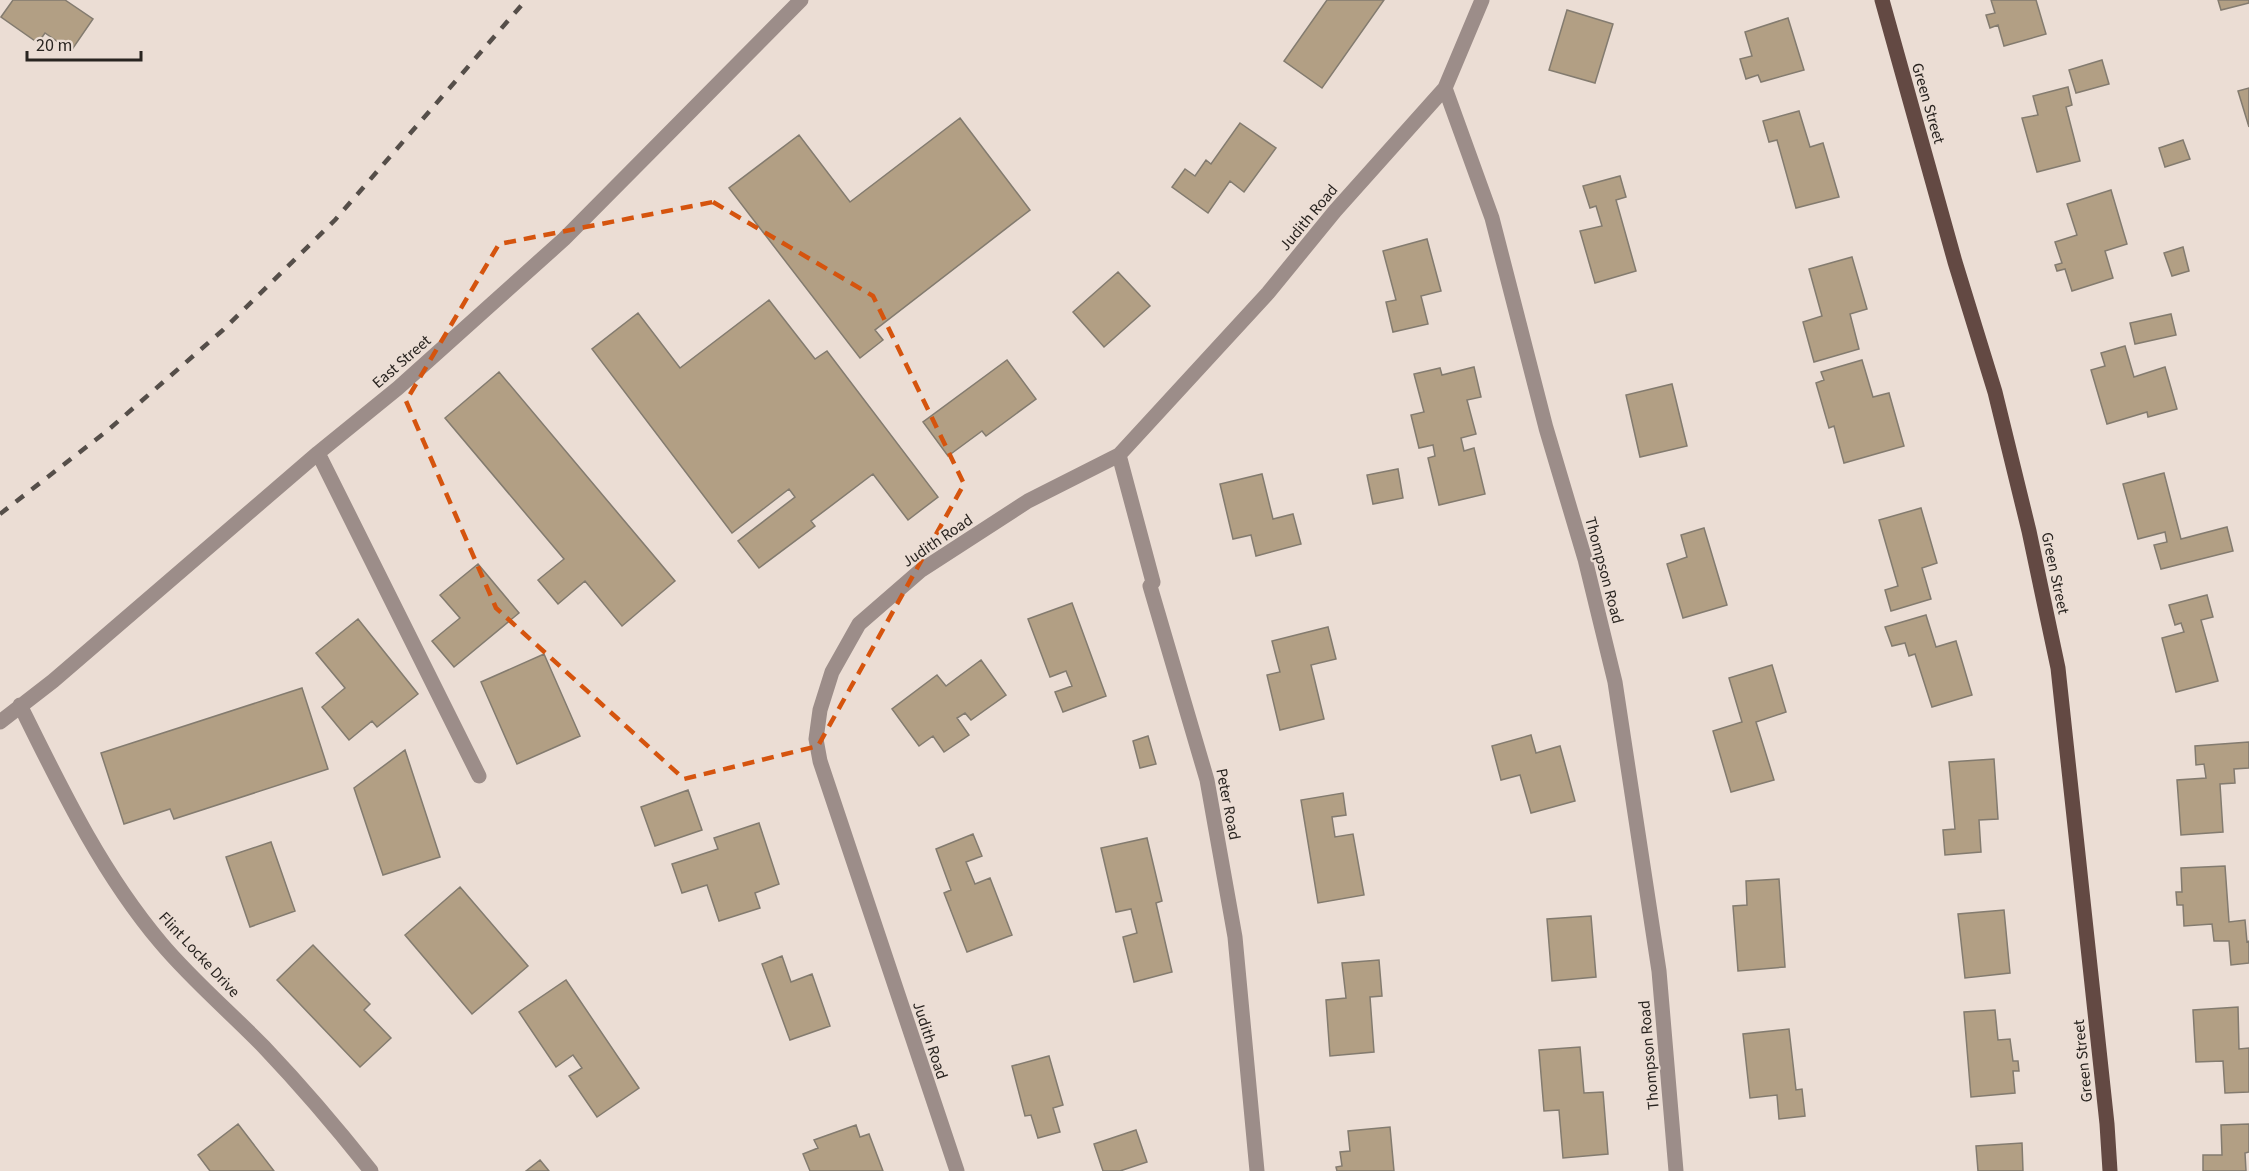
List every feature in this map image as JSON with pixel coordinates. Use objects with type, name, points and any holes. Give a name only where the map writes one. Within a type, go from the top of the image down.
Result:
[{"type":"main road","name":"Green Street","points":[[1882,0],[1955,262],[1995,392],[2029,531],[2058,668],[2107,1124],[2110,1171]]},
{"type":"street","name":"East Street","points":[[0,722],[53,681],[318,453],[398,388],[564,239],[801,0]]},
{"type":"street","points":[[1445,88],[1482,0]]},
{"type":"street","name":"Judith Road","points":[[957,1171],[820,761],[816,739],[820,710],[831,672],[859,624],[920,571],[1028,501],[1119,455],[1268,293],[1335,211],[1445,88]]},
{"type":"street","name":"Thompson Road","points":[[1445,88],[1492,218],[1546,428],[1585,559],[1615,682],[1659,971],[1676,1171]]},
{"type":"street","points":[[318,453],[479,776]]},
{"type":"street","name":"Peter Road","points":[[1119,455],[1153,582],[1150,586],[1207,780],[1235,937],[1257,1171]]},
{"type":"street","name":"Flint Locke Drive","points":[[20,705],[106,870],[161,944],[264,1048],[346,1140],[370,1171]]},
{"type":"highlighted area","points":[[713,202],[873,296],[964,484],[818,746],[684,779],[496,608],[406,401],[499,244]]},
{"type":"building","points":[[13,0],[65,0],[93,19],[71,51],[45,33],[38,43],[1,17]]},
{"type":"building","points":[[1327,0],[1384,0],[1322,88],[1284,61]]},
{"type":"building","points":[[1991,0],[2036,0],[2046,34],[2004,46],[1998,25],[1990,28],[1986,15],[1995,13]]},
{"type":"building","points":[[2218,0],[2249,0],[2249,3],[2221,10]]},
{"type":"building","points":[[1567,10],[1613,24],[1595,83],[1549,70]]},
{"type":"building","points":[[1788,18],[1804,70],[1761,82],[1758,75],[1746,79],[1740,59],[1752,56],[1745,32]]},
{"type":"building","points":[[2102,60],[2109,84],[2076,93],[2069,70]]},
{"type":"building","points":[[2068,87],[2072,105],[2066,107],[2080,161],[2037,172],[2022,118],[2038,115],[2033,96]]},
{"type":"building","points":[[2249,88],[2249,127],[2238,91]]},
{"type":"building","points":[[1799,111],[1810,147],[1823,143],[1839,197],[1796,208],[1777,140],[1769,142],[1763,121]]},
{"type":"building","points":[[960,118],[1030,210],[875,330],[883,340],[860,358],[729,188],[799,135],[850,202]]},
{"type":"building","points":[[1240,123],[1276,148],[1244,192],[1230,181],[1208,213],[1172,187],[1185,169],[1195,176],[1206,160],[1211,164]]},
{"type":"building","points":[[2183,140],[2190,159],[2165,167],[2159,148]]},
{"type":"building","points":[[1620,176],[1626,197],[1616,200],[1636,271],[1595,283],[1580,231],[1602,226],[1596,206],[1590,208],[1583,186]]},
{"type":"building","points":[[2111,190],[2127,244],[2105,251],[2113,278],[2072,291],[2065,269],[2057,271],[2055,265],[2062,263],[2055,242],[2077,235],[2067,204]]},
{"type":"building","points":[[1427,239],[1441,291],[1421,296],[1428,324],[1393,332],[1386,302],[1396,300],[1383,251]]},
{"type":"building","points":[[2183,247],[2189,271],[2172,276],[2164,253]]},
{"type":"building","points":[[1852,257],[1867,309],[1850,314],[1859,349],[1814,362],[1803,322],[1822,316],[1809,269]]},
{"type":"building","points":[[1118,272],[1150,306],[1104,347],[1073,312]]},
{"type":"building","points":[[769,300],[815,359],[827,351],[938,497],[908,520],[873,474],[811,521],[815,526],[759,568],[738,541],[795,497],[789,489],[732,533],[592,349],[638,313],[680,368]]},
{"type":"building","points":[[2171,314],[2176,335],[2135,344],[2130,323]]},
{"type":"building","points":[[2125,346],[2134,377],[2165,367],[2177,409],[2148,417],[2147,412],[2107,424],[2091,370],[2105,366],[2101,353]]},
{"type":"building","points":[[1007,360],[1036,399],[986,436],[982,431],[948,456],[923,422]]},
{"type":"building","points":[[1862,360],[1873,397],[1889,393],[1904,446],[1844,463],[1834,426],[1829,428],[1816,383],[1824,380],[1821,372]]},
{"type":"building","points":[[1474,367],[1481,397],[1467,400],[1476,434],[1461,438],[1464,451],[1474,448],[1485,494],[1439,505],[1428,458],[1435,456],[1433,445],[1419,448],[1411,415],[1424,412],[1414,374],[1440,368],[1442,375]]},
{"type":"building","points":[[499,372],[675,581],[622,626],[585,581],[558,604],[538,580],[564,559],[445,418]]},
{"type":"building","points":[[1672,384],[1687,446],[1640,457],[1626,395]]},
{"type":"building","points":[[1398,469],[1403,498],[1373,504],[1367,475]]},
{"type":"building","points":[[2164,473],[2181,539],[2227,527],[2233,551],[2161,569],[2154,545],[2167,542],[2165,532],[2138,539],[2123,484]]},
{"type":"building","points":[[1262,474],[1273,519],[1293,514],[1301,544],[1256,556],[1251,535],[1233,539],[1220,484]]},
{"type":"building","points":[[1921,508],[1937,563],[1922,568],[1931,599],[1891,611],[1885,590],[1898,586],[1879,520]]},
{"type":"building","points":[[1704,528],[1727,605],[1683,618],[1667,564],[1687,557],[1681,535]]},
{"type":"building","points":[[478,564],[519,613],[454,667],[432,641],[460,618],[440,595]]},
{"type":"building","points":[[2207,595],[2213,617],[2201,620],[2218,681],[2176,692],[2162,638],[2184,632],[2181,623],[2175,625],[2169,605]]},
{"type":"building","points":[[1072,603],[1106,696],[1063,712],[1055,692],[1072,686],[1066,671],[1050,677],[1028,619]]},
{"type":"building","points":[[1926,615],[1936,647],[1956,641],[1972,695],[1932,707],[1915,654],[1909,656],[1905,643],[1892,646],[1885,627]]},
{"type":"building","points":[[358,619],[418,694],[377,727],[372,721],[349,740],[322,707],[345,688],[316,653]]},
{"type":"building","points":[[1328,627],[1336,659],[1311,665],[1324,719],[1280,730],[1267,675],[1280,672],[1272,641]]},
{"type":"building","points":[[544,654],[580,736],[517,764],[481,682]]},
{"type":"building","points":[[981,660],[1006,695],[971,720],[965,713],[957,718],[969,735],[944,752],[933,736],[919,746],[892,709],[937,675],[946,686]]},
{"type":"building","points":[[1772,665],[1786,712],[1756,722],[1774,780],[1731,792],[1713,731],[1742,722],[1729,678]]},
{"type":"building","points":[[302,688],[328,769],[174,819],[170,809],[124,824],[101,753]]},
{"type":"building","points":[[1531,735],[1536,753],[1560,746],[1575,801],[1531,813],[1520,775],[1501,780],[1492,746]]},
{"type":"building","points":[[1148,736],[1156,764],[1140,768],[1133,741]]},
{"type":"building","points":[[2249,742],[2249,768],[2234,769],[2235,783],[2220,784],[2223,832],[2181,835],[2177,780],[2206,778],[2204,764],[2196,765],[2195,746]]},
{"type":"building","points":[[405,750],[440,857],[383,875],[354,788]]},
{"type":"building","points":[[1994,759],[1998,819],[1979,820],[1981,852],[1945,855],[1943,830],[1955,829],[1949,762]]},
{"type":"building","points":[[688,790],[702,830],[655,846],[641,807]]},
{"type":"building","points":[[1343,793],[1346,815],[1332,817],[1335,837],[1353,834],[1364,895],[1318,903],[1301,800]]},
{"type":"building","points":[[759,823],[779,884],[755,893],[760,908],[719,921],[707,885],[682,893],[672,864],[718,849],[714,838]]},
{"type":"building","points":[[973,834],[982,856],[966,862],[975,884],[990,878],[1012,935],[967,952],[944,893],[951,890],[936,849]]},
{"type":"building","points":[[1147,838],[1162,901],[1156,903],[1172,972],[1134,982],[1123,937],[1137,933],[1131,909],[1116,912],[1101,848]]},
{"type":"building","points":[[271,842],[295,911],[250,927],[226,857]]},
{"type":"building","points":[[2225,866],[2229,922],[2245,920],[2247,942],[2249,941],[2249,963],[2231,965],[2229,941],[2214,941],[2212,924],[2184,926],[2183,905],[2177,905],[2176,892],[2182,892],[2181,868]]},
{"type":"building","points":[[1779,879],[1785,967],[1738,971],[1733,906],[1747,905],[1746,881]]},
{"type":"building","points":[[460,887],[528,966],[472,1014],[405,935]]},
{"type":"building","points":[[2004,910],[2010,973],[1965,978],[1958,914]]},
{"type":"building","points":[[1591,916],[1596,977],[1552,981],[1547,919]]},
{"type":"building","points":[[313,945],[370,1004],[364,1010],[391,1038],[360,1067],[277,980]]},
{"type":"building","points":[[782,956],[791,982],[812,974],[830,1026],[790,1040],[762,964]]},
{"type":"building","points":[[1379,960],[1382,996],[1370,997],[1374,1052],[1330,1056],[1326,1000],[1346,998],[1342,963]]},
{"type":"building","points":[[566,980],[639,1088],[597,1117],[569,1076],[582,1068],[573,1055],[556,1067],[519,1012]]},
{"type":"building","points":[[2238,1007],[2239,1049],[2249,1048],[2249,1092],[2225,1093],[2223,1061],[2196,1062],[2193,1010]]},
{"type":"building","points":[[1995,1010],[1998,1040],[2010,1039],[2013,1061],[2018,1061],[2019,1071],[2013,1071],[2015,1093],[1971,1097],[1964,1012]]},
{"type":"building","points":[[1789,1029],[1796,1090],[1802,1089],[1805,1116],[1779,1119],[1777,1095],[1750,1098],[1743,1034]]},
{"type":"building","points":[[1580,1047],[1584,1093],[1603,1092],[1608,1154],[1563,1158],[1559,1110],[1544,1111],[1539,1050]]},
{"type":"building","points":[[1049,1056],[1063,1105],[1053,1108],[1060,1132],[1038,1138],[1031,1115],[1025,1116],[1012,1066]]},
{"type":"building","points":[[238,1124],[274,1171],[210,1171],[198,1155]]},
{"type":"building","points":[[2249,1124],[2249,1152],[2245,1153],[2246,1171],[2203,1171],[2203,1155],[2222,1155],[2221,1125]]},
{"type":"building","points":[[856,1125],[860,1137],[869,1134],[883,1171],[810,1171],[803,1154],[818,1148],[814,1140]]},
{"type":"building","points":[[1390,1127],[1394,1171],[1337,1171],[1336,1167],[1342,1166],[1340,1152],[1350,1151],[1348,1131]]},
{"type":"building","points":[[1136,1130],[1147,1162],[1120,1171],[1103,1171],[1094,1144]]},
{"type":"building","points":[[2022,1143],[2023,1171],[1978,1171],[1976,1146]]},
{"type":"building","points":[[540,1160],[549,1171],[526,1171]]},
{"type":"railway","points":[[0,514],[107,431],[223,330],[335,220],[526,0]]}]
